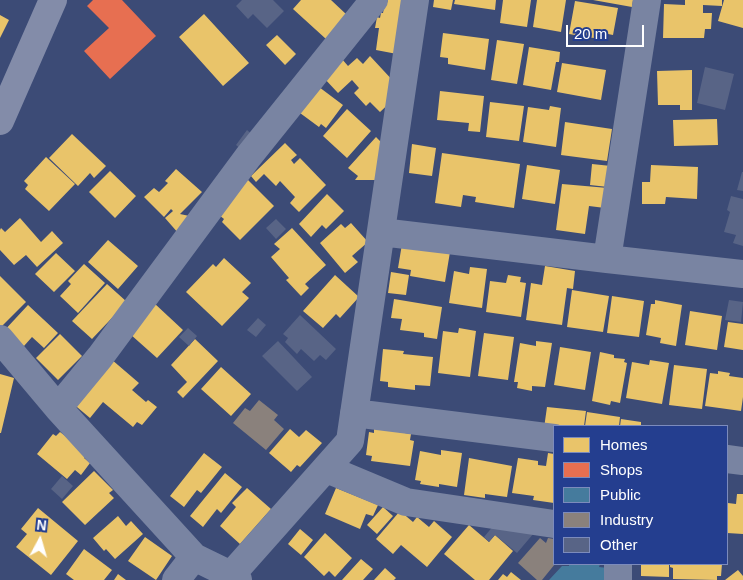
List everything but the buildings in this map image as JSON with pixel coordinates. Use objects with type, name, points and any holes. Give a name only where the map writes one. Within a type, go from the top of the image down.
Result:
[{"type":"main road","points":[[0,121],[53,0]]},
{"type":"street","points":[[58,408],[100,357],[248,157],[374,0]]},
{"type":"street","points":[[0,339],[58,408],[194,556],[234,577],[350,441],[415,0]]},
{"type":"street","points":[[607,259],[647,0]]},
{"type":"street","points":[[381,232],[743,274]]},
{"type":"street","points":[[354,413],[553,438]]},
{"type":"street","points":[[728,459],[743,461]]},
{"type":"street","points":[[327,468],[406,502],[553,524]]},
{"type":"street","points":[[176,580],[194,556]]},
{"type":"street","points":[[618,565],[618,580]]}]
